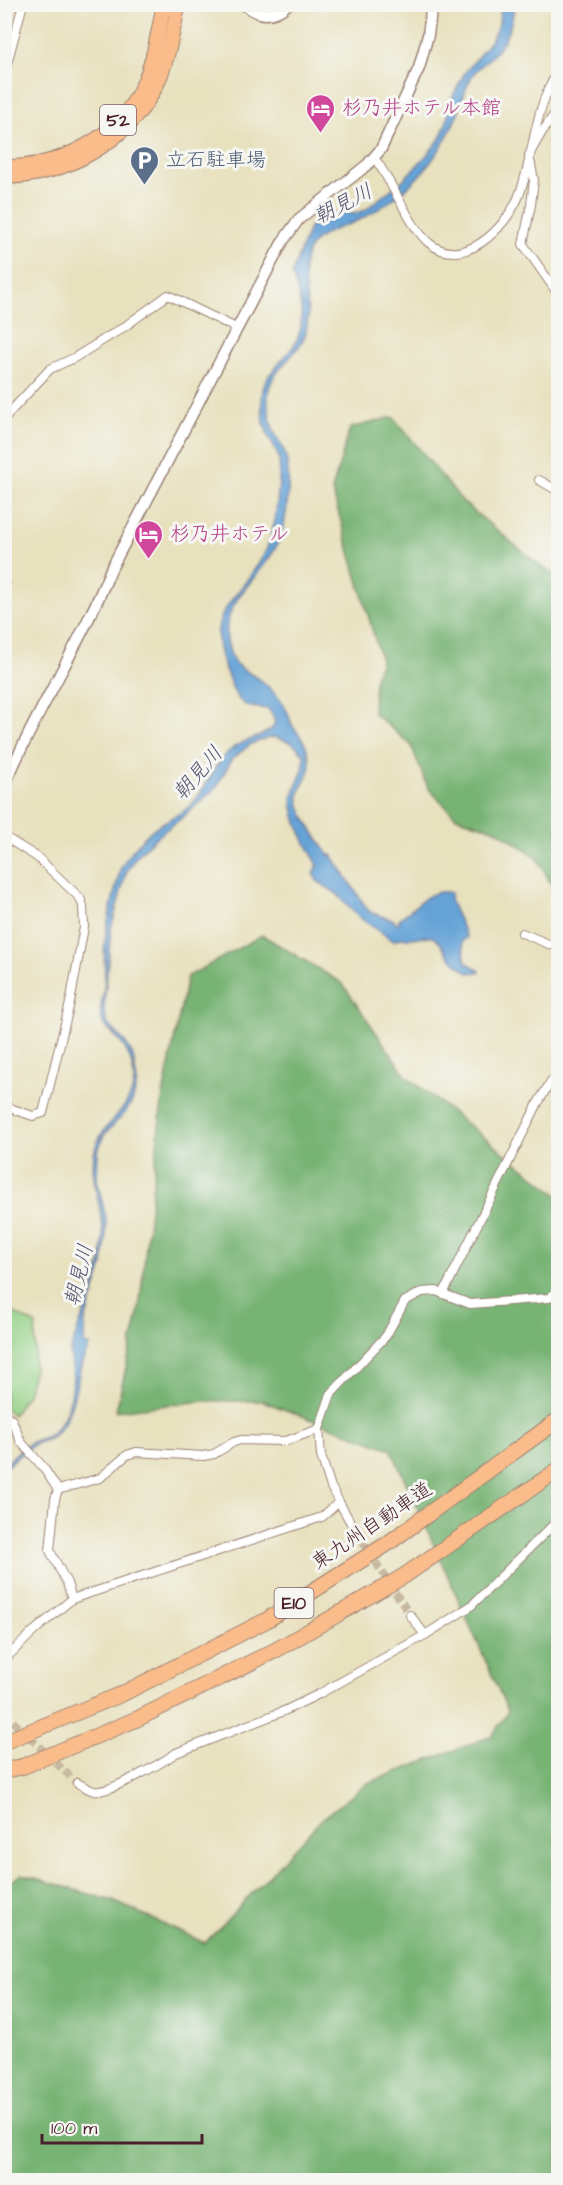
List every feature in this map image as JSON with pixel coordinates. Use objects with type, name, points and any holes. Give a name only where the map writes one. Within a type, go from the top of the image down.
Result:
[{"type":"highway","name":"東九州自動車道","points":[[4,1742],[122,1694],[267,1620],[387,1544],[558,1420]]},
{"type":"highway","name":"E10","points":[[4,1771],[24,1766],[137,1719],[276,1650],[404,1576],[558,1470]]},
{"type":"main road","name":"52","points":[[4,167],[24,166],[65,156],[92,142],[116,123],[142,87],[164,4]]},
{"type":"main road","name":"52","points":[[4,177],[41,173],[59,168],[91,153],[118,134],[136,115],[155,87],[162,70],[179,4]]},
{"type":"street","points":[[4,75],[23,4]]},
{"type":"street","points":[[243,4],[254,11],[268,15],[281,10],[288,4]]},
{"type":"street","points":[[4,787],[30,731],[99,600],[111,569],[290,229],[327,195],[376,161],[419,68],[428,35],[432,4]]},
{"type":"street","points":[[376,161],[416,227],[428,242],[441,249],[458,252],[471,249],[494,231],[511,211],[518,198],[534,131],[548,91],[558,72]]},
{"type":"street","points":[[558,109],[529,155],[534,180],[523,244],[558,294]]},
{"type":"street","points":[[4,421],[50,369],[74,358],[124,327],[168,295],[236,328]]},
{"type":"street","points":[[539,480],[558,491]]},
{"type":"street","points":[[4,839],[8,839],[37,857],[80,898],[83,906],[84,927],[70,1003],[43,1113],[33,1116],[4,1106]]},
{"type":"street","points":[[522,933],[551,945],[558,944]]},
{"type":"street","points":[[443,1294],[538,1103],[551,1081],[558,1077]]},
{"type":"street","points":[[356,1532],[331,1487],[321,1456],[319,1429],[331,1394],[386,1336],[405,1301],[422,1292],[436,1291],[470,1304],[549,1298],[558,1291]]},
{"type":"street","points":[[4,1413],[12,1420],[21,1442],[43,1467],[58,1490]]},
{"type":"street","points":[[58,1490],[100,1478],[127,1455],[136,1452],[203,1456],[214,1454],[241,1440],[286,1441],[319,1429]]},
{"type":"street","points":[[58,1490],[55,1499],[50,1551],[67,1583],[72,1599]]},
{"type":"street","points":[[4,1660],[72,1599],[322,1517],[339,1502]]},
{"type":"street","points":[[77,1783],[96,1792],[110,1789],[162,1763],[176,1753],[284,1711],[319,1694],[425,1635],[471,1606],[558,1520]]},
{"type":"street","points":[[410,1615],[425,1635]]},
{"type":"green space","points":[[393,417],[464,503],[543,568],[558,577],[558,897],[536,856],[496,830],[456,817],[428,788],[411,745],[373,713],[374,681],[381,660],[332,490],[350,428]]},
{"type":"green space","points":[[262,935],[342,983],[406,1076],[558,1195],[558,2180],[5,2180],[5,1885],[22,1874],[113,1901],[205,1943],[322,1819],[368,1783],[492,1736],[508,1711],[391,1449],[262,1401],[203,1401],[116,1411],[139,1310],[162,1100],[187,977]]},
{"type":"green space","points":[[5,1309],[36,1325],[34,1369],[27,1394],[13,1415],[5,1408]]},
{"type":"water","points":[[501,5],[514,5],[508,33],[491,57],[472,76],[451,129],[431,162],[415,181],[396,197],[365,217],[324,234],[312,244],[308,251],[304,269],[308,311],[306,332],[297,349],[273,379],[268,397],[273,429],[287,461],[288,490],[284,526],[277,545],[233,606],[227,622],[227,641],[234,662],[274,693],[285,707],[293,726],[303,741],[308,752],[310,768],[300,790],[301,809],[315,835],[330,856],[332,855],[367,909],[372,913],[394,920],[395,923],[400,922],[399,919],[430,896],[443,892],[451,893],[450,900],[467,938],[462,941],[466,962],[480,972],[468,973],[432,937],[401,938],[394,941],[360,918],[336,893],[317,881],[313,873],[318,865],[300,831],[292,802],[303,767],[304,754],[292,743],[275,737],[251,744],[232,759],[216,788],[136,857],[126,873],[111,929],[104,1008],[107,1023],[126,1043],[133,1056],[137,1082],[133,1100],[125,1113],[104,1135],[98,1151],[97,1180],[106,1218],[106,1240],[103,1265],[85,1321],[84,1344],[89,1345],[82,1363],[72,1405],[63,1424],[50,1438],[29,1448],[5,1469],[5,1465],[22,1448],[48,1436],[65,1416],[71,1396],[73,1374],[70,1353],[95,1283],[102,1255],[102,1217],[93,1161],[95,1150],[103,1132],[128,1100],[134,1081],[133,1068],[126,1051],[104,1025],[101,1014],[105,981],[106,932],[120,870],[148,833],[191,805],[228,752],[270,730],[274,725],[274,718],[269,710],[247,706],[236,695],[220,655],[218,637],[219,623],[224,610],[263,556],[274,524],[280,464],[265,427],[262,395],[266,380],[290,351],[301,328],[301,310],[292,275],[293,270],[310,226],[341,211],[353,214],[365,210],[403,180],[439,140],[446,124],[452,98],[464,74],[492,39],[499,23]]},
{"type":"tunnel","points":[[356,1532],[410,1615]]},
{"type":"tunnel","points":[[4,1713],[77,1783]]},
{"type":"place","name":"杉乃井ホテル本館","points":[[321,134]]},
{"type":"place","name":"立石駐車場","points":[[145,186]]},
{"type":"place","name":"杉乃井ホテル","points":[[149,560]]},
{"type":"water label","name":"朝見川","points":[[343,204]]},
{"type":"water label","name":"朝見川","points":[[198,773]]},
{"type":"water label","name":"朝見川","points":[[79,1275]]}]
